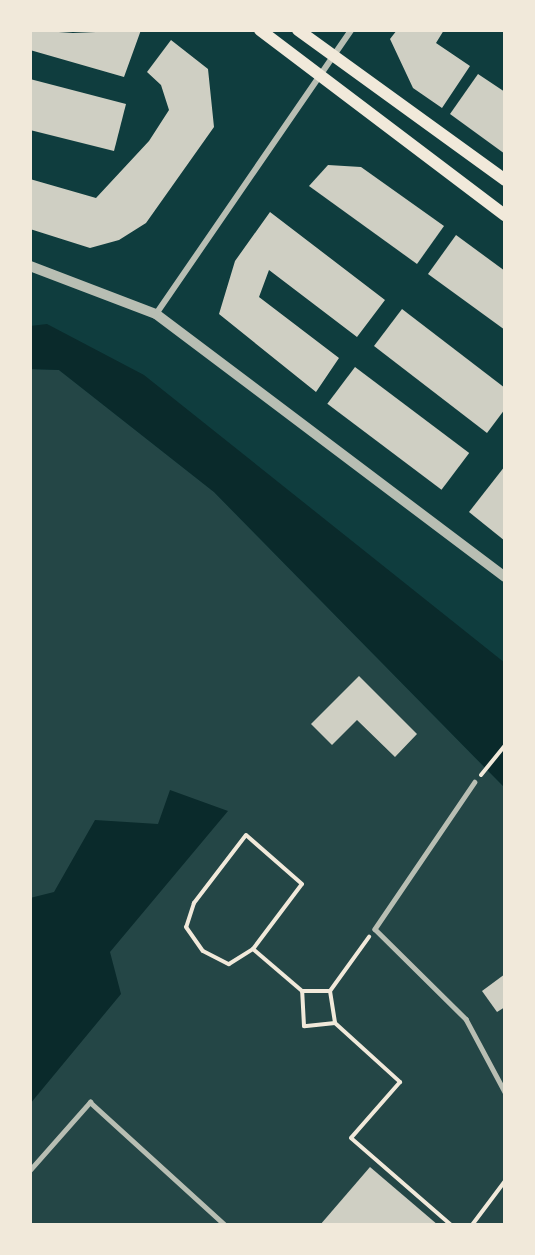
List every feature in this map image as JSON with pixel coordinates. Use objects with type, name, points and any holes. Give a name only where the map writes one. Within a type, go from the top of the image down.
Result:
[{"type":"main road","points":[[260,30],[505,215]]},
{"type":"main road","points":[[298,30],[505,180]]},
{"type":"street","points":[[156,314],[335,57],[351,30]]},
{"type":"street","points":[[30,266],[156,314],[505,577]]},
{"type":"lane","points":[[475,782],[375,930],[466,1019],[505,1092]]},
{"type":"lane","points":[[30,1170],[90,1102],[225,1225]]},
{"type":"path","points":[[475,782],[505,745]]},
{"type":"path","points":[[246,835],[302,884],[253,949],[229,964],[203,951],[186,927],[194,903],[246,835]]},
{"type":"path","points":[[375,930],[330,991],[335,1023],[400,1082],[351,1138],[451,1225]]},
{"type":"path","points":[[253,949],[302,991],[330,991]]},
{"type":"path","points":[[302,991],[304,1026],[335,1023]]},
{"type":"path","points":[[472,1225],[505,1181]]},
{"type":"shaded area","points":[[47,324],[144,375],[505,663],[505,788],[214,492],[59,370],[30,369],[30,326]]},
{"type":"shaded area","points":[[30,369],[59,370],[214,492],[505,788],[505,1225],[30,1225]]},
{"type":"shaded area","points":[[170,790],[228,811],[110,952],[121,994],[30,1104],[30,898],[54,892],[95,820],[158,824]]},
{"type":"building","points":[[30,30],[73,33],[141,30],[124,77],[30,50]]},
{"type":"building","points":[[397,30],[444,30],[436,43],[470,66],[442,108],[413,88],[390,39]]},
{"type":"building","points":[[171,40],[208,69],[214,127],[146,223],[119,240],[90,248],[30,229],[30,179],[96,198],[149,141],[169,110],[161,85],[147,72]]},
{"type":"building","points":[[478,74],[505,92],[505,154],[450,114]]},
{"type":"building","points":[[30,79],[126,104],[114,151],[30,130]]},
{"type":"building","points":[[328,165],[361,167],[444,226],[417,264],[309,186]]},
{"type":"building","points":[[270,212],[385,300],[357,337],[269,270],[259,297],[339,358],[316,392],[219,314],[235,261]]},
{"type":"building","points":[[456,235],[505,271],[505,330],[428,274]]},
{"type":"building","points":[[402,309],[505,388],[505,409],[487,433],[374,346]]},
{"type":"building","points":[[355,367],[469,453],[442,490],[327,404]]},
{"type":"building","points":[[505,466],[505,541],[469,512]]},
{"type":"building","points":[[359,676],[417,734],[395,757],[357,720],[332,745],[311,724]]},
{"type":"building","points":[[505,974],[505,1007],[497,1012],[482,991]]},
{"type":"building","points":[[370,1167],[438,1225],[320,1225]]}]
